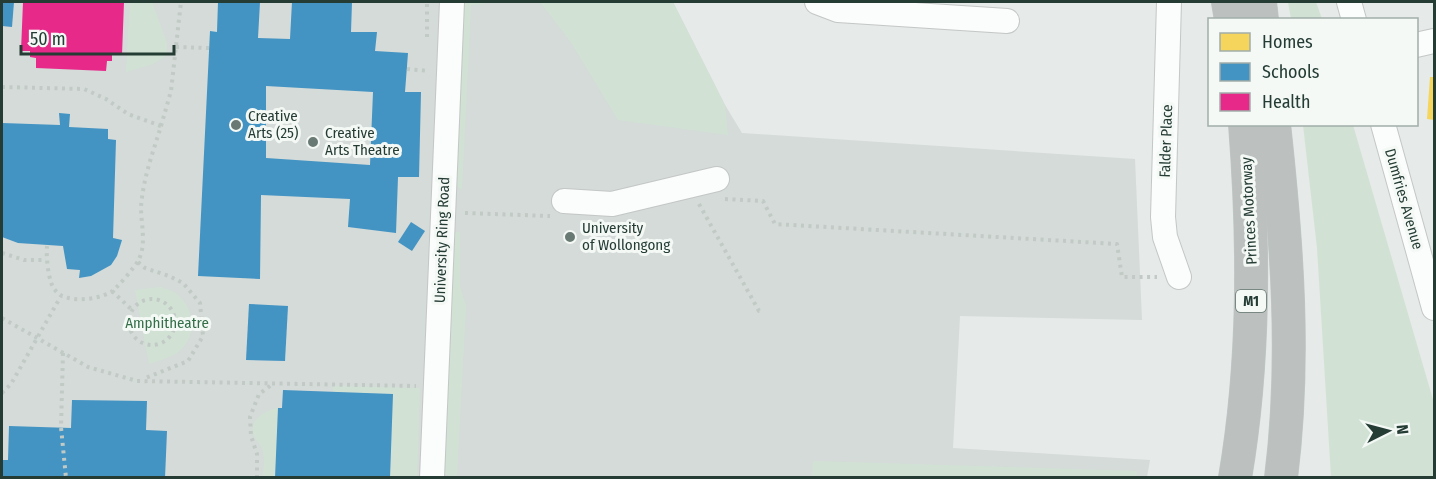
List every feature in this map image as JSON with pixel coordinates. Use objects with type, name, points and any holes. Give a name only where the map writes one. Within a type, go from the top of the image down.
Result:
[{"type":"highway","points":[[1228,2],[1231,18]]},
{"type":"highway","points":[[1260,2],[1262,18]]},
{"type":"highway","name":"Princes Motorway","points":[[1235,477],[1248,380],[1252,277],[1245,126]]},
{"type":"highway","name":"Princes Motorway","points":[[1274,126],[1284,209],[1289,323],[1288,403],[1281,477]]},
{"type":"highway","points":[[1248,477],[1256,394],[1252,277]]},
{"type":"street","name":"University Ring Road","points":[[432,477],[452,2]]},
{"type":"street","points":[[817,2],[838,10],[1007,21]]},
{"type":"street","name":"Falder Place","points":[[1169,2],[1163,218],[1166,237],[1179,277]]},
{"type":"street","points":[[1349,2],[1353,18]]},
{"type":"street","points":[[1418,45],[1434,41]]},
{"type":"street","name":"Dumfries Avenue","points":[[1384,126],[1434,308]]},
{"type":"street","points":[[564,201],[612,204],[718,189]]},
{"type":"path","points":[[47,246],[46,260],[54,290],[70,299],[81,299],[112,291],[138,262],[142,249],[141,207],[145,182],[171,91],[182,2]]},
{"type":"path","points":[[176,47],[209,48]]},
{"type":"path","points":[[407,69],[436,71]]},
{"type":"path","points":[[2,87],[84,89],[106,99],[128,114],[161,126]]},
{"type":"path","points":[[718,189],[763,201],[775,224],[1116,244],[1122,277],[1179,277]]},
{"type":"path","points":[[694,195],[759,311],[763,311]]},
{"type":"path","points":[[2,253],[24,260],[46,260]]},
{"type":"path","points":[[137,381],[188,361],[203,336],[200,303],[183,283],[146,268],[138,262]]},
{"type":"path","points":[[112,291],[132,310]]},
{"type":"path","points":[[2,393],[11,384],[61,296]]},
{"type":"path","points":[[158,299],[171,307],[176,322],[170,338],[154,346],[137,341],[129,330],[129,315],[132,310],[136,305],[158,299]]},
{"type":"path","points":[[2,318],[87,367],[137,381],[423,386]]},
{"type":"path","points":[[63,353],[61,427],[66,477]]},
{"type":"path","points":[[257,477],[257,454],[251,436],[250,417],[259,394],[275,382]]},
{"type":"shaded area","name":"University of Wollongong","points":[[2,2],[673,2],[725,105],[742,133],[1135,159],[1142,320],[960,316],[953,448],[1150,460],[1147,477],[2,477]]},
{"type":"green space","points":[[130,2],[152,2],[167,43],[167,55],[153,64],[126,72]]},
{"type":"green space","points":[[461,2],[486,2],[471,5],[462,190],[453,184]]},
{"type":"green space","points":[[540,2],[673,2],[725,105],[728,135],[618,120],[570,41]]},
{"type":"green space","points":[[1288,2],[1316,2],[1322,18],[1291,18]]},
{"type":"green space","points":[[1303,126],[1353,126],[1434,403],[1434,477],[1331,477],[1317,248]]},
{"type":"green space","points":[[452,232],[460,232],[460,286],[466,306],[457,477],[441,474]]},
{"type":"green space","name":"Amphitheatre","points":[[161,287],[174,292],[184,302],[191,317],[191,333],[184,347],[177,353],[149,364],[135,290]]},
{"type":"green space","points":[[333,386],[420,388],[417,477],[390,477],[393,394],[333,392]]},
{"type":"green space","points":[[278,408],[275,477],[262,477],[264,456],[254,436],[253,425],[263,414]]},
{"type":"green space","points":[[813,461],[1137,471],[1137,478],[812,478]]},
{"type":"building: Homes","points":[[1430,77],[1434,77],[1434,120],[1427,119]]},
{"type":"building: Schools","points":[[2,2],[14,2],[12,27],[2,26]]},
{"type":"building: Schools","name":"Creative Arts (25)","points":[[218,2],[260,2],[258,38],[290,39],[292,2],[352,2],[351,32],[377,32],[375,51],[408,53],[405,92],[421,92],[419,177],[398,177],[396,233],[348,227],[350,199],[261,195],[260,279],[198,276],[210,31],[217,32]],"holes":[[[266,86],[373,92],[370,165],[266,158]]]},
{"type":"building: Schools","points":[[59,113],[70,114],[69,127],[108,129],[108,139],[116,140],[113,238],[122,240],[117,256],[111,265],[91,276],[79,278],[80,270],[67,269],[63,246],[18,243],[2,237],[2,123],[60,125]]},
{"type":"building: Schools","points":[[411,222],[425,231],[412,251],[398,242]]},
{"type":"building: Schools","points":[[249,304],[288,306],[285,361],[246,360]]},
{"type":"building: Schools","points":[[283,390],[393,394],[390,478],[275,478],[278,408],[282,408]]},
{"type":"building: Schools","points":[[72,400],[147,401],[146,430],[167,431],[165,478],[2,478],[2,460],[8,460],[9,426],[71,428]]},
{"type":"building: Health","points":[[23,2],[124,2],[122,55],[112,55],[112,61],[107,61],[106,71],[36,68],[36,58],[30,57],[30,51],[21,51]]},
{"type":"place","name":"Creative Arts (25)","points":[[236,125]]},
{"type":"place","name":"Creative Arts Theatre","points":[[313,142]]},
{"type":"place","name":"University of Wollongong","points":[[570,237]]}]
